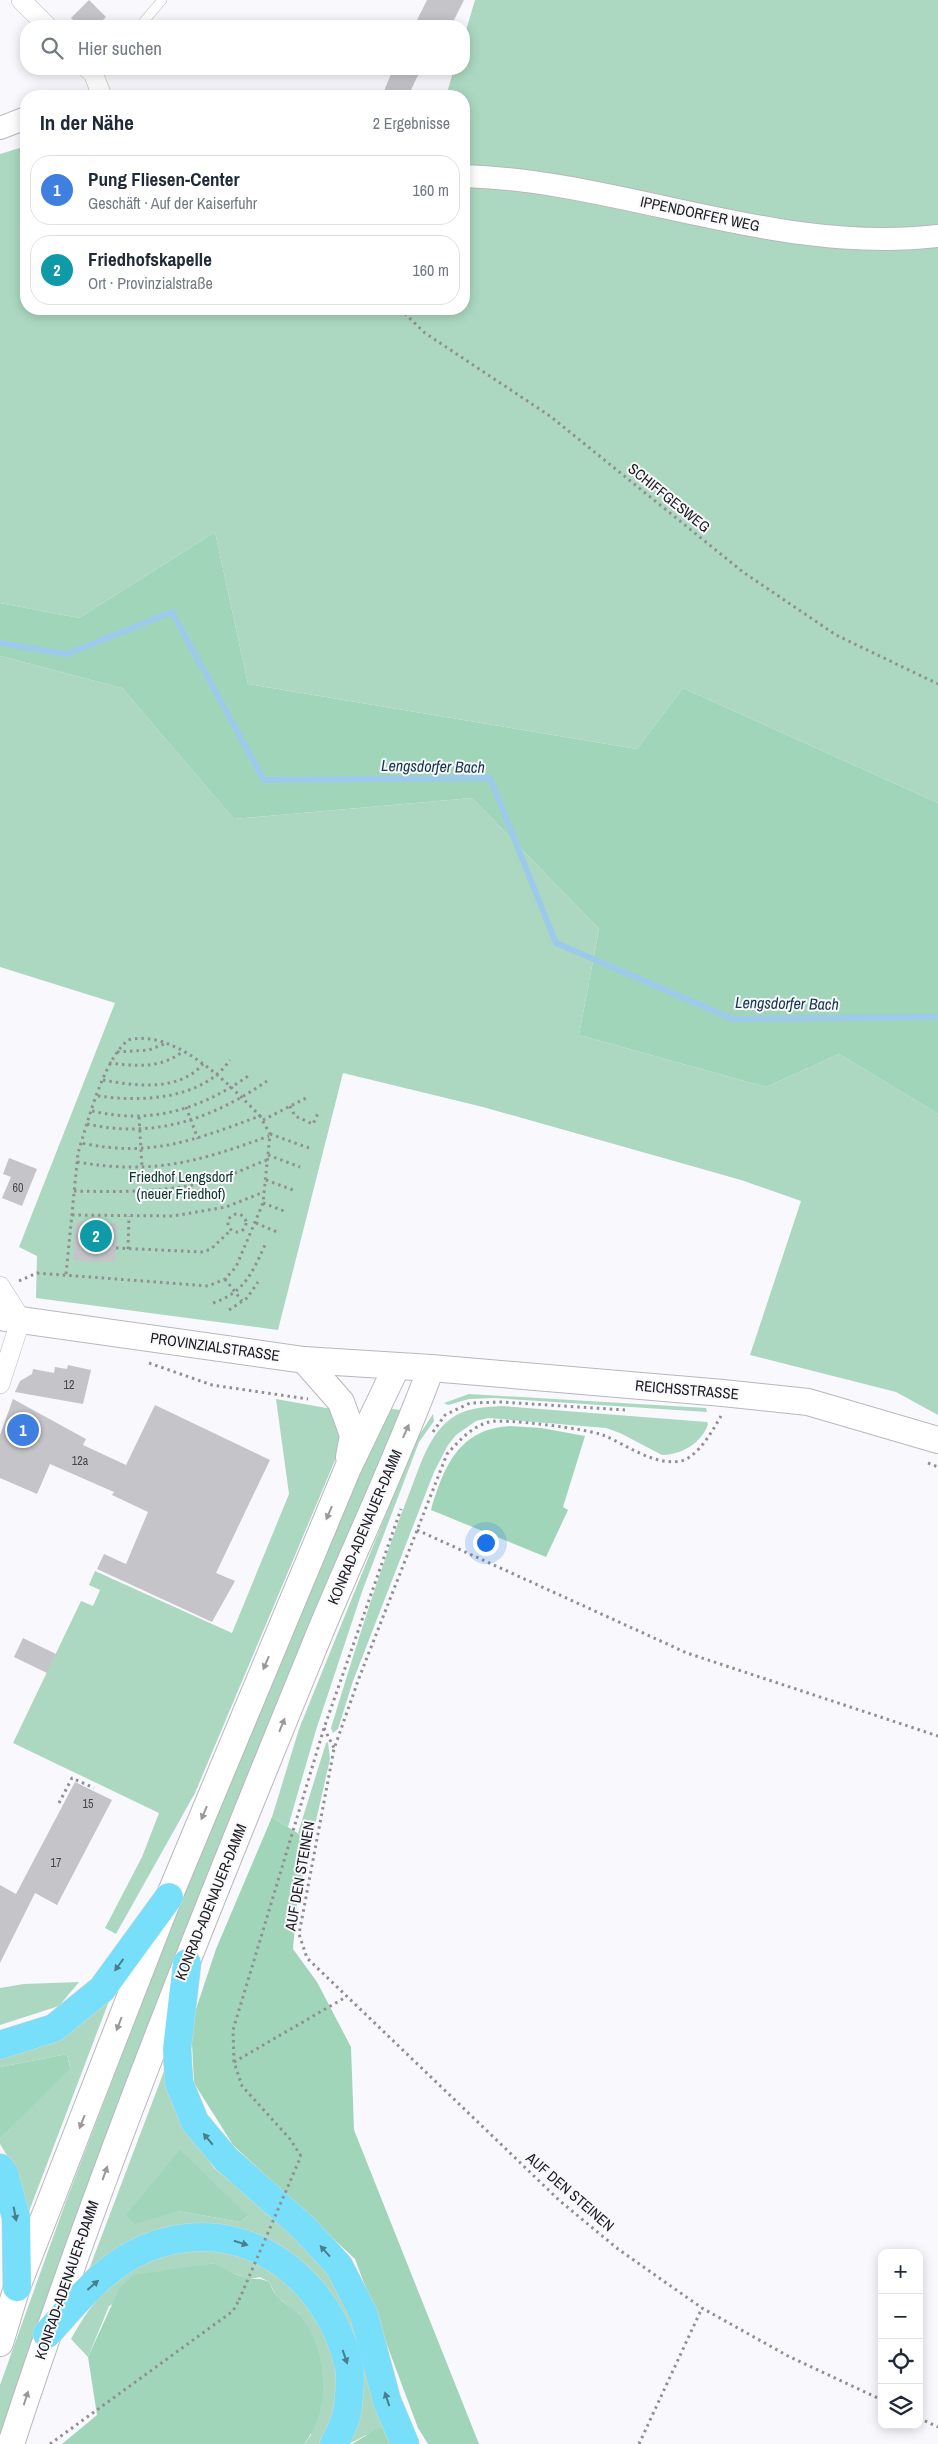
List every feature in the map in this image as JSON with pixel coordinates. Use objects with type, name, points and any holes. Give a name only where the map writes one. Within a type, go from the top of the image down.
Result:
[{"type":"highway","points":[[0,2045],[54,2028],[102,1989],[168,1897]]},
{"type":"highway","points":[[187,1962],[177,2049],[179,2083],[195,2122],[226,2160],[304,2228],[339,2266],[364,2315],[387,2400],[405,2444]]},
{"type":"highway","points":[[0,2168],[4,2173],[16,2217],[18,2287]]},
{"type":"highway","points":[[47,2334],[88,2289],[116,2265],[146,2248],[176,2239],[204,2237],[237,2240],[272,2255],[300,2277],[333,2321],[349,2368],[347,2416],[334,2444]]},
{"type":"main road","name":"PROVINZIALSTRASSE","points":[[11,1318],[304,1360],[431,1368]]},
{"type":"main road","points":[[304,1360],[342,1402],[353,1435],[348,1468]]},
{"type":"main road","points":[[0,2343],[18,2287],[168,1897],[348,1468],[397,1366]]},
{"type":"main road","name":"REICHSSTRASSE","points":[[431,1368],[724,1409],[808,1402],[938,1440]]},
{"type":"main road","name":"KONRAD-ADENAUER-DAMM","points":[[11,2444],[47,2334],[106,2170],[187,1962],[330,1606],[417,1406],[431,1368]]},
{"type":"street","points":[[21,0],[41,20]]},
{"type":"street","points":[[95,75],[100,90]]},
{"type":"street","points":[[0,128],[20,120]]},
{"type":"street","name":"IPPENDORFER WEG","points":[[470,176],[506,177],[558,186],[809,236],[872,240],[938,236]]},
{"type":"street","points":[[0,1286],[11,1318],[0,1384]]},
{"type":"lane","points":[[145,20],[162,0]]},
{"type":"path","name":"SCHIFFGESWEG","points":[[406,315],[425,333],[550,416],[742,572],[836,635],[938,684]]},
{"type":"path","points":[[37,1273],[208,1286],[225,1279],[236,1267],[254,1229],[263,1202],[269,1135],[260,1116],[203,1064],[182,1052],[147,1037],[128,1040],[116,1052],[109,1064],[81,1143],[77,1162],[66,1274]]},
{"type":"path","points":[[116,1052],[136,1052],[164,1044]]},
{"type":"path","points":[[109,1064],[154,1064],[172,1059],[182,1052]]},
{"type":"path","points":[[98,1096],[126,1099],[159,1097],[186,1091],[210,1082],[230,1060]]},
{"type":"path","points":[[103,1080],[135,1085],[166,1083],[195,1072],[203,1064]]},
{"type":"path","points":[[92,1111],[111,1116],[139,1117],[168,1113],[213,1099],[250,1074]]},
{"type":"path","points":[[87,1124],[110,1129],[139,1130],[190,1120],[242,1098],[267,1081]]},
{"type":"path","points":[[263,1120],[308,1097]]},
{"type":"path","points":[[290,1106],[295,1116],[313,1124],[319,1110]]},
{"type":"path","points":[[186,1107],[198,1138]]},
{"type":"path","points":[[81,1143],[116,1149],[163,1148],[260,1116]]},
{"type":"path","points":[[139,1117],[142,1167]]},
{"type":"path","points":[[77,1162],[106,1167],[180,1164],[210,1157],[269,1135],[309,1148]]},
{"type":"path","points":[[74,1190],[124,1192],[184,1187],[224,1177],[268,1157],[300,1167]]},
{"type":"path","points":[[266,1180],[293,1190]]},
{"type":"path","points":[[72,1214],[130,1216],[195,1213],[226,1207],[264,1192]]},
{"type":"path","points":[[263,1202],[284,1211]]},
{"type":"path","points":[[231,1230],[228,1223],[234,1215],[243,1218],[245,1226]]},
{"type":"path","points":[[128,1249],[130,1216]]},
{"type":"path","points":[[256,1223],[277,1232]]},
{"type":"path","points":[[245,1226],[254,1229]]},
{"type":"path","points":[[116,1248],[202,1252],[211,1249],[231,1230],[240,1231],[245,1226]]},
{"type":"path","points":[[213,1303],[235,1293],[244,1285],[265,1245]]},
{"type":"path","points":[[225,1279],[242,1301]]},
{"type":"path","points":[[229,1310],[242,1301],[258,1282]]},
{"type":"path","points":[[143,1361],[212,1385],[284,1394],[332,1404],[342,1402]]},
{"type":"path","points":[[431,1434],[445,1415],[470,1403],[501,1402],[631,1410]]},
{"type":"path","points":[[710,1415],[724,1409]]},
{"type":"path","name":"AUF DEN STEINEN","points":[[724,1409],[702,1446],[683,1460],[658,1461],[600,1434],[546,1424],[490,1422],[466,1434],[447,1454],[334,1749],[299,1934],[307,1958],[346,1997],[560,2201],[618,2249],[702,2308],[788,2356],[878,2398]]},
{"type":"path","points":[[923,1461],[938,1467]]},
{"type":"path","points":[[50,2444],[233,2311],[301,2156],[290,2139],[242,2086],[234,2062],[233,2030],[324,1728],[404,1501]]},
{"type":"path","points":[[417,1530],[687,1653],[938,1736]]},
{"type":"path","points":[[324,1728],[334,1749]]},
{"type":"path","points":[[59,1803],[72,1778],[94,1788]]},
{"type":"path","points":[[234,2062],[346,1997]]},
{"type":"path","points":[[639,2444],[702,2308]]},
{"type":"path","points":[[923,2420],[938,2427]]},
{"type":"green space","points":[[475,0],[938,0],[938,803],[683,688],[637,749],[248,684],[215,532],[79,618],[0,603],[0,154],[20,148],[20,315],[470,315],[470,90],[448,90],[452,75],[470,75],[469,20]]},
{"type":"green space","points":[[215,532],[248,684],[637,749],[683,688],[938,803],[938,1114],[839,1054],[766,1087],[579,1035],[599,929],[472,798],[234,819],[122,688],[0,656],[0,603],[79,618]]},
{"type":"green space","name":"Friedhof Lengsdorf (neuer Friedhof)","points":[[0,656],[122,688],[234,819],[472,798],[599,929],[579,1035],[766,1087],[839,1054],[938,1114],[938,1415],[896,1392],[750,1355],[801,1201],[741,1180],[483,1107],[343,1073],[278,1330],[36,1298],[37,1256],[19,1247],[115,1003],[0,967]]},
{"type":"green space","points":[[469,1394],[706,1408],[707,1412],[494,1398],[469,1399],[448,1405],[444,1403]]},
{"type":"green space","points":[[276,1399],[332,1409],[338,1424],[341,1446],[195,1793],[116,1934],[105,1928],[142,1857],[159,1813],[13,1743],[81,1601],[93,1606],[100,1590],[89,1585],[95,1571],[232,1633],[289,1494]]},
{"type":"green space","points":[[502,1406],[707,1422],[708,1424],[701,1437],[690,1447],[676,1453],[662,1455],[620,1433],[606,1428],[488,1418],[476,1421],[456,1435],[448,1445],[434,1472],[353,1681],[338,1729],[333,1733],[331,1728],[377,1581],[429,1445],[441,1428],[460,1413],[473,1409]]},
{"type":"green space","points":[[386,1408],[401,1410],[0,2437],[0,2385],[65,2204],[181,1901]]},
{"type":"green space","points":[[433,1414],[434,1421],[419,1442],[363,1589],[316,1730],[288,1827],[272,1817],[299,1729],[416,1440]]},
{"type":"green space","points":[[510,1426],[541,1428],[585,1436],[563,1507],[568,1510],[546,1557],[431,1510],[448,1465],[466,1442],[478,1434]]},
{"type":"green space","points":[[328,1742],[330,1759],[309,1852],[309,1835],[302,1836],[298,1833],[326,1743]]},
{"type":"green space","points":[[272,1817],[302,1836],[308,1834],[311,1838],[297,1903],[293,1949],[317,1982],[351,2047],[354,2130],[479,2444],[428,2444],[418,2428],[355,2259],[233,2145],[194,2083],[191,2024],[216,1949]]},
{"type":"green space","points":[[79,1982],[59,2006],[0,2025],[0,1988],[24,1984]]},
{"type":"green space","points":[[109,2001],[28,2214],[19,2175],[0,2144],[0,2139],[70,2067],[67,2054],[0,2067],[0,2055],[69,2034]]},
{"type":"green space","points":[[67,2054],[70,2068],[0,2139],[0,2067]]},
{"type":"green space","points":[[166,2066],[175,2110],[214,2168],[294,2235],[333,2278],[346,2301],[390,2434],[366,2435],[349,2444],[350,2334],[237,2232],[88,2272]],"holes":[[[178,2211],[248,2216],[240,2222]]]},
{"type":"green space","points":[[180,2150],[248,2216],[240,2222],[178,2211],[135,2224],[126,2215]]},
{"type":"green space","points":[[182,2251],[222,2252],[252,2261],[275,2273],[294,2289],[310,2308],[323,2329],[332,2353],[336,2378],[336,2404],[324,2444],[304,2444],[311,2435],[299,2314],[277,2297],[269,2282],[260,2277],[250,2279],[226,2271],[215,2263],[182,2269],[109,2306],[88,2357],[71,2339],[94,2304],[124,2274],[148,2261]]},
{"type":"green space","points":[[215,2263],[240,2276],[269,2282],[276,2295],[300,2315],[309,2329],[321,2362],[323,2397],[313,2430],[304,2444],[62,2444],[97,2415],[88,2357],[120,2287],[134,2275]]},
{"type":"green space","points":[[380,2427],[390,2434],[395,2444],[352,2444]]},
{"type":"building","points":[[89,0],[106,17],[103,20],[73,20],[71,18]]},
{"type":"building","points":[[427,0],[464,0],[454,20],[417,20]]},
{"type":"building","points":[[391,75],[418,75],[411,90],[384,90]]},
{"type":"building","points":[[9,1158],[37,1169],[22,1206],[2,1198],[11,1177],[3,1174]]},
{"type":"building","points":[[76,1222],[117,1224],[115,1262],[73,1260]]},
{"type":"building","points":[[68,1365],[91,1370],[83,1404],[15,1392],[20,1381],[32,1374],[33,1369],[54,1373],[55,1367],[67,1369]]},
{"type":"building","points":[[13,1399],[86,1439],[83,1445],[126,1465],[155,1405],[270,1460],[216,1573],[235,1581],[212,1622],[97,1569],[104,1554],[126,1564],[148,1512],[112,1495],[114,1492],[50,1464],[37,1494],[0,1478],[0,1435]]},
{"type":"building","points":[[23,1638],[56,1654],[47,1673],[14,1657]]},
{"type":"building","points":[[75,1782],[112,1800],[57,1905],[35,1893],[0,1963],[0,1885],[16,1894]]},
{"type":"waterway","name":"Lengsdorfer Bach","points":[[0,643],[67,654],[172,612],[264,780],[490,778],[556,943],[733,1019],[938,1017]]},
{"type":"place","name":"Friedhofskapelle","points":[[96,1236]]},
{"type":"place","name":"Pung Fliesen-Center","points":[[23,1430]]}]
